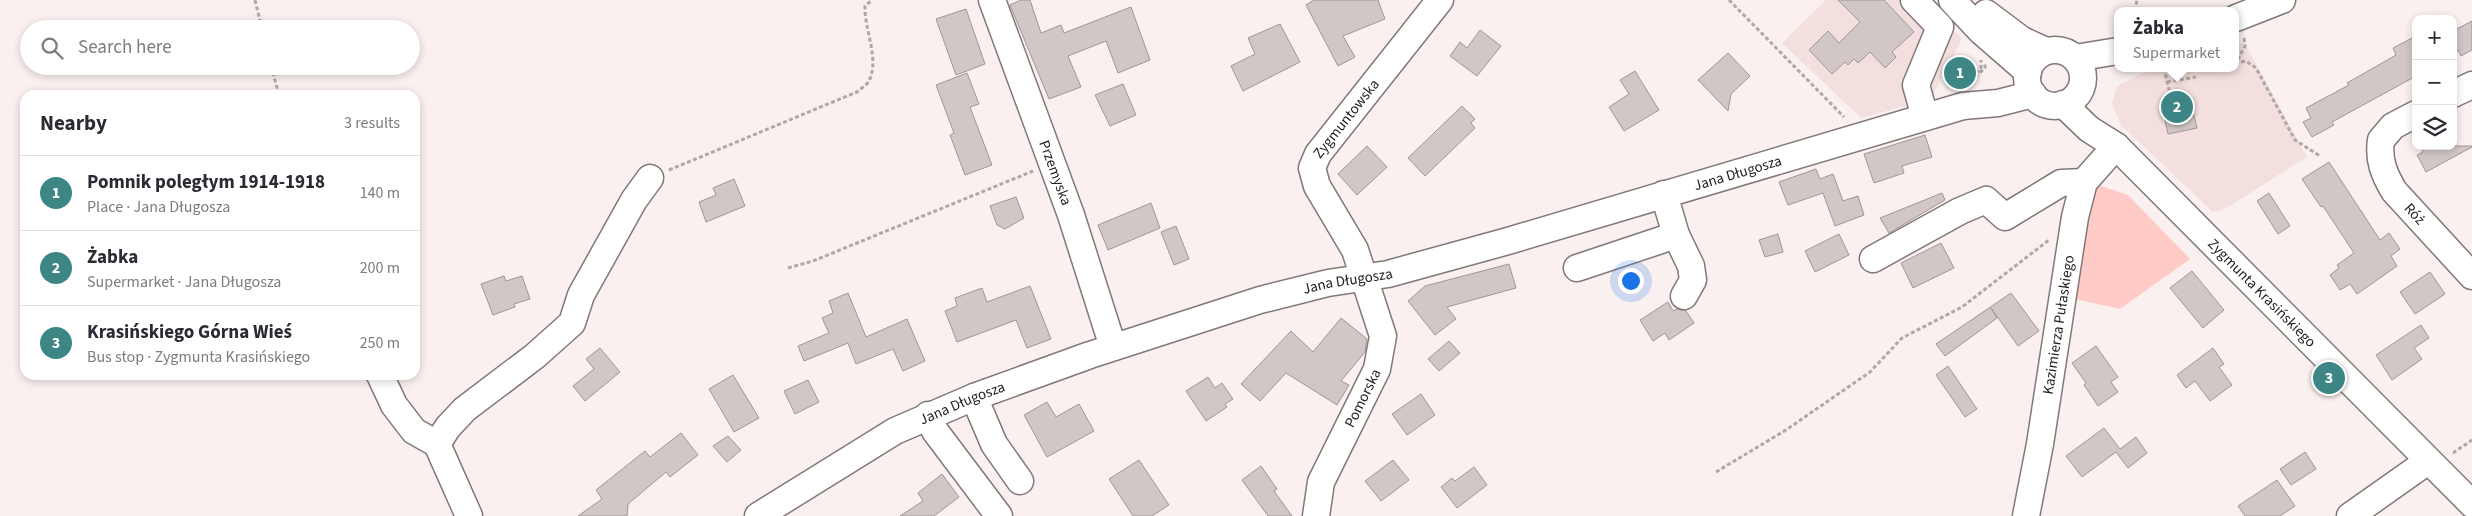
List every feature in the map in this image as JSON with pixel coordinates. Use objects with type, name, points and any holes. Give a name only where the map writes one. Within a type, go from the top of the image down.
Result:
[{"type":"street","name":"Przemyska","points":[[992,0],[1052,163],[1113,347]]},
{"type":"street","name":"Zygmuntowska","points":[[1365,277],[1355,250],[1317,186],[1312,168],[1318,154],[1440,0]]},
{"type":"street","points":[[1914,0],[1940,27],[1916,85],[1925,117]]},
{"type":"street","points":[[1952,0],[2029,81],[2047,104],[2114,54]]},
{"type":"street","points":[[1973,0],[1993,19],[2015,35],[2046,51]]},
{"type":"street","points":[[2240,28],[2282,0]]},
{"type":"street","points":[[2029,81],[2034,59],[2046,51],[2062,50],[2076,83]]},
{"type":"street","points":[[2076,83],[2114,69]]},
{"type":"street","name":"Jana Długosza","points":[[758,516],[873,443],[928,415],[1113,347],[1260,300],[1328,283],[1388,274],[1447,258],[1963,106],[1990,90],[2029,81]]},
{"type":"street","name":"Zygmunta Krasińskiego","points":[[2076,83],[2090,129],[2116,146],[2472,504]]},
{"type":"street","points":[[2457,92],[2472,84]]},
{"type":"street","name":"Róż","points":[[2412,116],[2394,126],[2381,140],[2380,162],[2394,191],[2472,276]]},
{"type":"street","name":"Kazimierza Pułaskiego","points":[[2026,516],[2040,444],[2072,237],[2084,182],[2116,146]]},
{"type":"street","points":[[437,444],[448,427],[465,409],[535,356],[572,323],[581,295],[634,200],[650,178]]},
{"type":"street","points":[[1873,259],[1960,211],[1986,200],[2005,216],[2061,183],[2084,182]]},
{"type":"street","points":[[1664,194],[1676,235],[1690,266],[1693,280],[1684,296]]},
{"type":"street","points":[[1578,268],[1676,235]]},
{"type":"street","name":"Pomorska","points":[[1316,516],[1321,482],[1374,376],[1382,352],[1383,336],[1365,277]]},
{"type":"street","points":[[382,380],[394,405],[414,431],[437,444],[469,516]]},
{"type":"street","points":[[974,397],[994,444],[1020,481]]},
{"type":"street","points":[[928,415],[935,431],[999,516]]},
{"type":"street","points":[[2350,516],[2428,460]]},
{"type":"path","points":[[255,0],[260,20]]},
{"type":"path","points":[[650,178],[857,92],[869,81],[872,62],[865,6],[872,0]]},
{"type":"path","points":[[1729,0],[1847,121],[1857,137]]},
{"type":"path","points":[[2239,57],[2245,46],[2240,28]]},
{"type":"path","points":[[1963,106],[1959,92],[1981,68],[1981,54]]},
{"type":"path","points":[[2239,62],[2246,61],[2256,68],[2296,140],[2320,156]]},
{"type":"path","points":[[2165,72],[2169,90]]},
{"type":"path","points":[[273,75],[278,90]]},
{"type":"path","points":[[2167,82],[2196,77]]},
{"type":"path","points":[[788,268],[813,261],[1052,163]]},
{"type":"path","points":[[1716,472],[1786,430],[1870,372],[1902,338],[1962,307],[2050,240],[2072,237]]},
{"type":"path","points":[[2453,454],[2472,440]]},
{"type":"shaded area","points":[[1826,0],[1925,0],[1962,39],[1931,99],[1861,118],[1782,43]]},
{"type":"shaded area","points":[[2244,42],[2307,157],[2225,209],[2213,212],[2121,125],[2112,104],[2117,86],[2145,72],[2239,72],[2239,44]]},
{"type":"shaded area","points":[[2098,185],[2128,195],[2190,259],[2120,309],[2075,299],[2090,210]]},
{"type":"building","points":[[1021,0],[1030,0],[1041,33],[1061,25],[1064,33],[1131,7],[1150,60],[1118,73],[1106,41],[1068,56],[1081,87],[1049,99],[1010,5]]},
{"type":"building","points":[[1314,0],[1378,0],[1385,19],[1343,36],[1355,57],[1338,66],[1306,5]]},
{"type":"building","points":[[1838,0],[1884,0],[1914,32],[1892,52],[1896,57],[1885,68],[1870,52],[1858,63],[1854,59],[1848,65],[1845,62],[1832,74],[1809,50],[1828,31],[1839,43],[1860,22]]},
{"type":"building","points":[[966,9],[985,64],[956,75],[936,19]]},
{"type":"building","points":[[2472,21],[2472,50],[2461,56],[2457,50],[2457,29]]},
{"type":"building","points":[[1280,24],[1300,62],[1243,91],[1231,66],[1255,54],[1248,38]]},
{"type":"building","points":[[1480,30],[1501,46],[1477,76],[1450,56],[1460,42],[1467,48]]},
{"type":"building","points":[[2412,38],[2412,78],[2332,122],[2334,125],[2312,137],[2303,122],[2311,118],[2306,108],[2349,85],[2347,83],[2396,55],[2393,48]]},
{"type":"building","points":[[1728,53],[1750,76],[1731,94],[1728,111],[1698,80]]},
{"type":"building","points":[[1635,71],[1659,110],[1624,131],[1609,107],[1629,94],[1620,80]]},
{"type":"building","points":[[967,73],[979,104],[970,107],[992,165],[965,175],[950,135],[954,133],[936,85]]},
{"type":"building","points":[[1123,84],[1136,115],[1110,126],[1095,95]]},
{"type":"building","points":[[2189,96],[2197,128],[2168,134],[2161,102]]},
{"type":"building","points":[[1462,106],[1475,119],[1471,123],[1475,128],[1425,176],[1408,158]]},
{"type":"building","points":[[1925,135],[1932,157],[1902,166],[1904,173],[1874,183],[1864,154]]},
{"type":"building","points":[[1367,146],[1387,167],[1357,195],[1338,174]]},
{"type":"building","points":[[2457,146],[2472,146],[2426,172],[2417,155],[2423,152],[2422,150],[2457,150]]},
{"type":"building","points":[[2329,162],[2380,240],[2389,233],[2400,249],[2391,256],[2397,266],[2357,294],[2350,284],[2340,290],[2330,275],[2339,268],[2337,265],[2354,253],[2323,206],[2321,207],[2302,179]]},
{"type":"building","points":[[1816,169],[1820,179],[1833,174],[1843,201],[1858,196],[1864,215],[1835,226],[1823,193],[1788,205],[1779,182]]},
{"type":"building","points":[[734,179],[745,206],[706,222],[699,202],[716,195],[713,188]]},
{"type":"building","points":[[1942,193],[1945,200],[1889,233],[1880,218]]},
{"type":"building","points":[[2269,193],[2290,226],[2278,234],[2257,201]]},
{"type":"building","points":[[1016,197],[1024,218],[1005,229],[997,225],[990,206]]},
{"type":"building","points":[[1151,203],[1160,228],[1108,250],[1098,225]]},
{"type":"building","points":[[1176,226],[1189,259],[1174,265],[1161,232]]},
{"type":"building","points":[[1778,234],[1783,252],[1765,257],[1759,240]]},
{"type":"building","points":[[1839,234],[1849,255],[1815,272],[1805,251]]},
{"type":"building","points":[[1941,243],[1954,268],[1913,288],[1901,263]]},
{"type":"building","points":[[1509,264],[1516,288],[1447,307],[1456,319],[1435,335],[1408,301],[1425,286]]},
{"type":"building","points":[[2192,271],[2224,310],[2203,328],[2170,288]]},
{"type":"building","points":[[2430,272],[2445,294],[2415,314],[2400,292]]},
{"type":"building","points":[[504,276],[506,281],[522,276],[530,299],[514,304],[515,307],[493,315],[481,284]]},
{"type":"building","points":[[1030,286],[1051,339],[1027,348],[1016,320],[957,342],[945,311],[957,306],[955,298],[982,288],[987,302]]},
{"type":"building","points":[[848,293],[866,337],[907,319],[925,361],[903,371],[893,349],[856,364],[848,343],[804,361],[798,346],[829,333],[822,318],[833,313],[829,301]]},
{"type":"building","points":[[2011,293],[2039,331],[2018,346],[1991,308],[1997,318],[1945,356],[1936,344]]},
{"type":"building","points":[[1668,302],[1673,311],[1677,309],[1686,311],[1694,323],[1669,340],[1665,333],[1653,341],[1640,320]]},
{"type":"building","points":[[1341,318],[1367,339],[1365,352],[1341,381],[1349,385],[1337,405],[1286,373],[1260,401],[1241,384],[1291,331],[1313,352]]},
{"type":"building","points":[[2421,325],[2429,338],[2414,348],[2422,359],[2392,380],[2376,355]]},
{"type":"building","points":[[1449,341],[1460,353],[1439,371],[1428,359]]},
{"type":"building","points":[[2096,346],[2118,377],[2111,382],[2118,392],[2098,406],[2084,385],[2086,383],[2072,363]]},
{"type":"building","points":[[600,348],[620,372],[585,401],[573,386],[594,369],[586,359]]},
{"type":"building","points":[[2213,348],[2224,364],[2219,367],[2232,385],[2210,401],[2195,381],[2186,388],[2177,375]]},
{"type":"building","points":[[1948,366],[1977,409],[1965,417],[1936,375]]},
{"type":"building","points":[[733,375],[759,418],[734,432],[709,389]]},
{"type":"building","points":[[1208,377],[1215,388],[1222,383],[1233,399],[1225,404],[1227,407],[1206,421],[1186,391]]},
{"type":"building","points":[[808,380],[819,402],[795,414],[784,391]]},
{"type":"building","points":[[1421,394],[1435,415],[1407,435],[1392,414]]},
{"type":"building","points":[[1047,402],[1056,417],[1079,404],[1094,431],[1047,457],[1024,415]]},
{"type":"building","points":[[2104,428],[2120,449],[2136,437],[2147,453],[2128,468],[2116,452],[2082,477],[2066,456]]},
{"type":"building","points":[[681,433],[698,455],[670,477],[666,472],[628,504],[627,516],[578,516],[602,499],[596,490],[645,451],[650,457]]},
{"type":"building","points":[[728,436],[741,450],[727,462],[713,446]]},
{"type":"building","points":[[2305,452],[2316,469],[2291,485],[2280,469]]},
{"type":"building","points":[[1139,460],[1169,505],[1152,516],[1133,516],[1109,479]]},
{"type":"building","points":[[1393,460],[1409,480],[1381,501],[1365,481]]},
{"type":"building","points":[[1261,466],[1277,489],[1274,491],[1292,516],[1268,516],[1242,480]]},
{"type":"building","points":[[1474,467],[1487,485],[1457,508],[1441,487],[1452,478],[1455,481]]},
{"type":"building","points":[[942,474],[959,497],[934,516],[900,516],[923,501],[918,493]]},
{"type":"building","points":[[2277,480],[2295,506],[2280,516],[2245,516],[2238,506]]},
{"type":"place","name":"Pomnik poległym 1914-1918","points":[[1960,73]]},
{"type":"place","name":"Żabka","points":[[2177,107]]},
{"type":"place","name":"Krasińskiego Górna Wieś","points":[[2329,378]]}]
